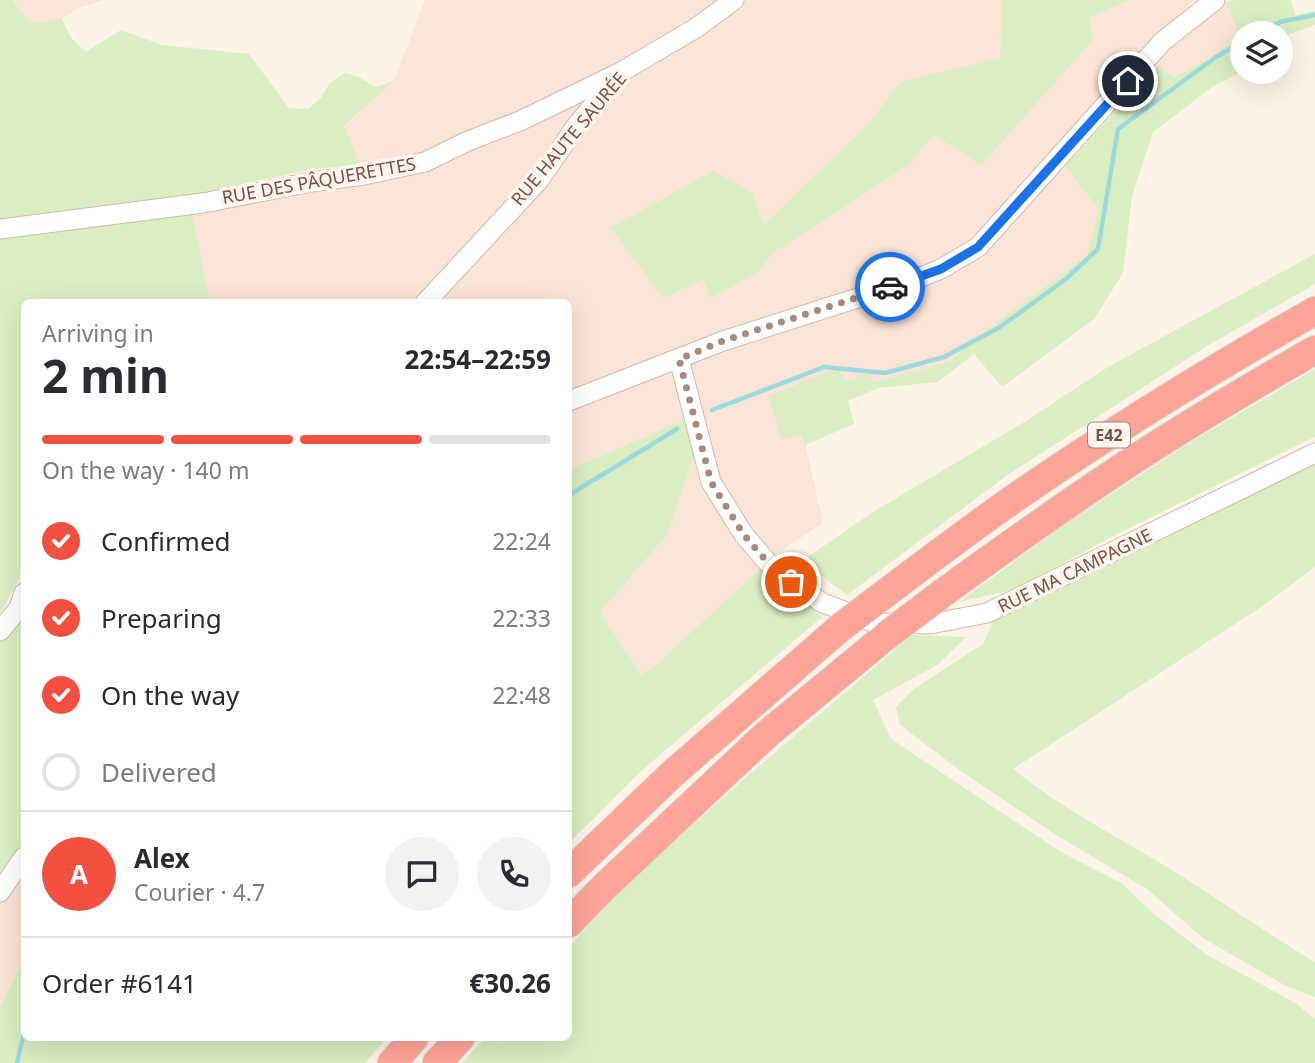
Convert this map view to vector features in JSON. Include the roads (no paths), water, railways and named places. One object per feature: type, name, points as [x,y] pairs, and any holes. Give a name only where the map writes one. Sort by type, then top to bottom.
[{"type":"highway","name":"E42","points":[[572,870],[671,775],[841,627],[911,574],[1019,495],[1136,417],[1315,311]]},
{"type":"highway","name":"E42","points":[[572,920],[766,735],[886,636],[1036,526],[1154,447],[1315,350]]},
{"type":"highway","points":[[392,1063],[411,1041]]},
{"type":"highway","points":[[437,1063],[457,1041]]},
{"type":"street","name":"RUE HAUTE SAURÉE","points":[[429,299],[538,180],[577,125],[621,72],[696,28],[734,0]]},
{"type":"street","points":[[572,400],[723,341],[911,281],[941,269],[978,247],[1162,43],[1215,0]]},
{"type":"street","name":"RUE DES PÂQUERETTES","points":[[0,229],[203,203],[425,162],[468,141],[520,121],[621,72]]},
{"type":"street","name":"RUE MA CAMPAGNE","points":[[679,359],[711,482],[744,535],[775,571],[823,603],[875,623],[930,624],[987,613],[1315,453]]},
{"type":"street","points":[[0,631],[21,602]]},
{"type":"street","points":[[0,892],[21,861]]},
{"type":"waterway","points":[[1285,21],[1315,15]]},
{"type":"waterway","points":[[712,410],[824,367],[885,373],[944,357],[1000,327],[1066,279],[1098,249],[1118,129],[1230,49]]},
{"type":"waterway","points":[[572,493],[677,429]]},
{"type":"waterway","points":[[17,1063],[22,1041]]}]
